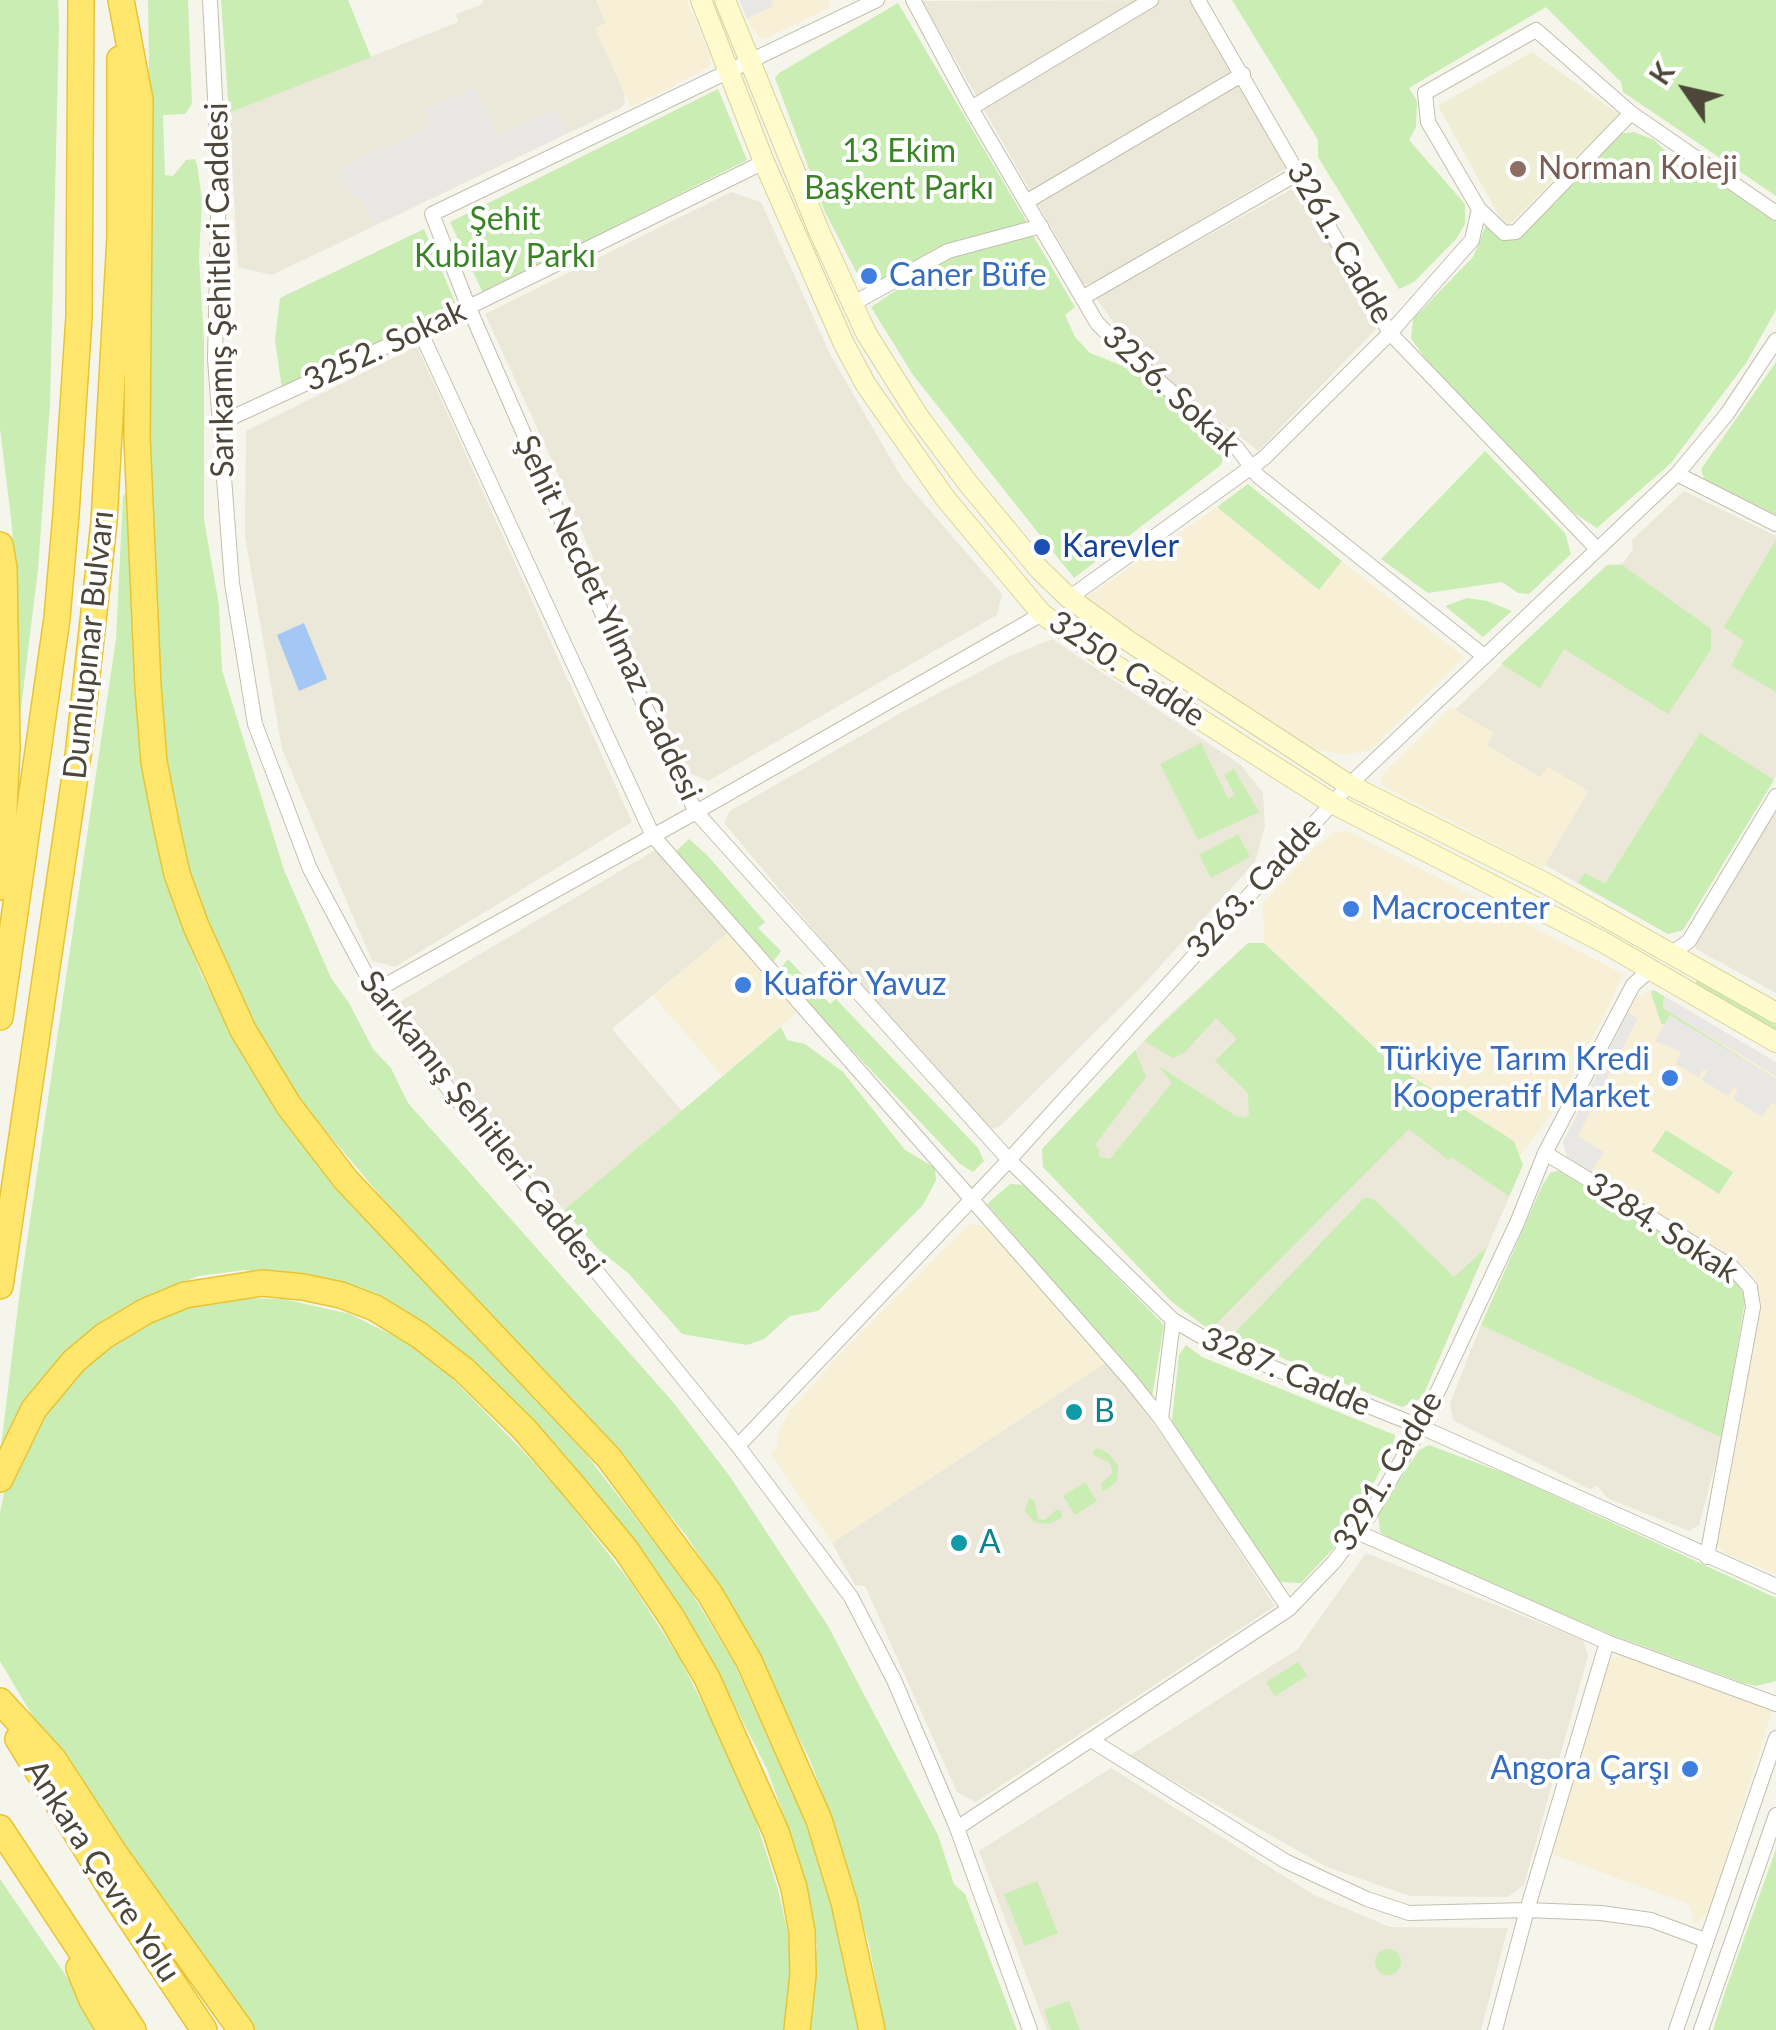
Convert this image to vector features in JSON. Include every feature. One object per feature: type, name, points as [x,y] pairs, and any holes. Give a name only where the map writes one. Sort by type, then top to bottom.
[{"type":"highway","name":"Dumlupınar Bulvarı","points":[[0,1017],[55,636],[66,514],[80,286],[80,0]]},
{"type":"highway","name":"Dumlupınar Bulvarı","points":[[0,1286],[78,756],[104,522],[120,255],[121,0]]},
{"type":"highway","points":[[121,0],[140,100],[137,437],[154,762],[178,874],[196,926],[243,1030],[301,1121],[346,1180],[609,1458],[710,1594],[749,1661],[818,1820],[844,1902],[872,2030]]},
{"type":"highway","points":[[0,545],[4,568],[7,727],[0,888]]},
{"type":"highway","points":[[0,1479],[34,1410],[74,1360],[146,1311],[185,1295],[262,1283],[304,1286],[375,1308],[419,1335],[488,1394],[574,1487],[626,1550],[707,1678],[768,1814],[794,1888],[802,1932],[803,1975],[797,2030]]},
{"type":"highway","points":[[0,1701],[241,2030]]},
{"type":"highway","name":"Ankara Çevre Yolu","points":[[0,1713],[51,1772],[112,1891],[204,2030]]},
{"type":"highway","name":"Ankara Çevre Yolu","points":[[0,1828],[133,2030]]},
{"type":"highway","points":[[60,1916],[92,2000],[110,2030]]},
{"type":"street","name":"Sarıkamış Şehitleri Caddesi","points":[[210,0],[219,175],[215,359],[232,583],[255,724],[310,870],[375,991],[422,1056],[738,1446],[851,1597],[894,1680],[957,1828],[1030,2030]]},
{"type":"street","name":"3250. Cadde","points":[[702,0],[764,162],[866,385],[945,498],[1042,614],[1332,803],[1650,970],[1776,1042]]},
{"type":"street","name":"3250. Cadde","points":[[725,0],[852,304],[884,364],[941,447],[1014,540],[1068,598],[1349,784],[1548,884],[1776,1013]]},
{"type":"street","points":[[731,72],[877,0]]},
{"type":"street","name":"3256. Sokak","points":[[913,0],[971,108],[1097,323],[1236,448],[1251,468],[1484,656]]},
{"type":"street","points":[[971,108],[1151,0]]},
{"type":"street","name":"3261. Cadde","points":[[1198,0],[1390,333],[1597,549]]},
{"type":"street","points":[[1631,113],[1516,232],[1504,234],[1479,209],[1428,122],[1425,93],[1536,30],[1631,113],[1776,213]]},
{"type":"street","name":"Şehit Necdet Yılmaz Caddesi","points":[[731,72],[432,214],[622,658],[696,812],[1009,1160]]},
{"type":"street","points":[[1026,202],[1243,74]]},
{"type":"street","name":"3252. Sokak","points":[[220,423],[469,308],[764,162]]},
{"type":"street","points":[[1082,298],[1300,172]]},
{"type":"street","points":[[375,991],[1068,598],[1251,468],[1390,333],[1472,240],[1479,209]]},
{"type":"street","points":[[852,304],[948,251],[1040,226]]},
{"type":"street","name":"Şehit Necdet Yılmaz Caddesi","points":[[420,331],[653,836],[973,1197],[1161,1419],[1289,1610]]},
{"type":"street","name":"3263. Cadde","points":[[738,1446],[1009,1160],[1349,784],[1677,474],[1727,414],[1776,340]]},
{"type":"street","points":[[1677,474],[1776,524]]},
{"type":"street","points":[[1650,970],[1689,941],[1776,796]]},
{"type":"street","name":"3291. Cadde","points":[[957,1828],[1289,1610],[1358,1532],[1421,1427],[1517,1224],[1545,1153],[1633,985],[1650,970]]},
{"type":"street","name":"3284. Sokak","points":[[1545,1153],[1732,1267],[1750,1287],[1752,1307],[1707,1557]]},
{"type":"street","name":"3287. Cadde","points":[[1009,1160],[1172,1320],[1216,1345],[1421,1427],[1776,1586]]},
{"type":"street","points":[[1161,1419],[1172,1320]]},
{"type":"street","points":[[1358,1532],[1607,1642],[1776,1704]]},
{"type":"street","points":[[1495,2030],[1607,1642]]},
{"type":"street","points":[[1676,2030],[1776,1738]]},
{"type":"street","points":[[1091,1740],[1285,1860],[1366,1900],[1409,1913],[1601,1913],[1651,1920],[1705,1940]]},
{"type":"street","points":[[1701,2030],[1776,1815]]},
{"type":"shaded area","points":[[483,0],[596,0],[606,23],[596,29],[624,92],[625,103],[272,275],[238,267],[229,113],[458,22],[456,14],[483,4]]},
{"type":"shaded area","points":[[596,0],[687,0],[710,57],[709,67],[631,107],[595,28],[606,23]]},
{"type":"shaded area","points":[[739,0],[829,0],[831,7],[762,40],[751,27]]},
{"type":"shaded area","points":[[739,0],[771,0],[773,6],[747,19]]},
{"type":"shaded area","points":[[1192,0],[1289,167],[1096,282],[1084,285],[922,1]]},
{"type":"shaded area","name":"Norman Koleji","points":[[1532,52],[1619,114],[1508,226],[1438,106]]},
{"type":"shaded area","points":[[475,87],[498,136],[555,109],[566,133],[374,225],[360,195],[353,197],[340,169],[431,125],[425,110]]},
{"type":"shaded area","points":[[1297,186],[1378,327],[1258,451],[1127,342],[1096,298]]},
{"type":"shaded area","points":[[731,192],[761,202],[831,356],[902,478],[1002,594],[997,615],[708,781],[689,773],[485,314]]},
{"type":"shaded area","points":[[417,346],[632,822],[395,967],[372,961],[282,749],[245,536],[246,431]]},
{"type":"shaded area","points":[[1684,491],[1776,536],[1776,776],[1683,930],[1668,934],[1545,865],[1588,791],[1548,767],[1541,778],[1486,745],[1493,733],[1455,710],[1607,565],[1622,564],[1633,549],[1632,540]]},
{"type":"shaded area","points":[[1217,507],[1319,590],[1342,561],[1464,657],[1371,750],[1344,755],[1306,747],[1084,599]]},
{"type":"shaded area","points":[[1052,639],[1241,765],[1263,793],[1265,826],[1255,862],[1143,985],[999,1127],[991,1129],[897,1029],[724,823],[730,811],[904,711],[1008,657]]},
{"type":"shaded area","points":[[1451,707],[1493,733],[1487,746],[1540,778],[1548,767],[1588,791],[1543,869],[1383,786],[1384,773]]},
{"type":"shaded area","points":[[1776,807],[1776,993],[1696,949],[1695,940]]},
{"type":"shaded area","points":[[1348,831],[1623,974],[1553,1112],[1520,1156],[1514,1141],[1392,1064],[1264,943],[1263,903],[1316,846],[1335,832]]},
{"type":"shaded area","points":[[657,849],[728,933],[612,1029],[682,1111],[564,1210],[437,1062],[401,1001]]},
{"type":"shaded area","points":[[728,933],[797,1013],[722,1076],[653,996]]},
{"type":"shaded area","points":[[1248,943],[1264,943],[1523,1165],[1422,1398],[1402,1407],[1202,1325],[1171,1301],[1043,1167],[1042,1149],[1163,1021]]},
{"type":"shaded area","points":[[1653,989],[1776,1062],[1776,1574],[1726,1554],[1716,1539],[1761,1301],[1756,1280],[1747,1268],[1567,1157],[1563,1142],[1635,998]]},
{"type":"shaded area","points":[[1664,996],[1776,1062],[1776,1076],[1663,1008]]},
{"type":"shaded area","points":[[1628,1012],[1638,1018],[1578,1136],[1604,1152],[1591,1172],[1567,1157],[1563,1142]]},
{"type":"shaded area","points":[[1670,1015],[1776,1079],[1776,1105],[1771,1103],[1762,1117],[1733,1099],[1738,1090],[1734,1087],[1728,1096],[1702,1080],[1707,1071],[1704,1069],[1698,1077],[1676,1064],[1681,1052],[1655,1041]]},
{"type":"shaded area","points":[[970,1223],[990,1228],[1108,1361],[832,1543],[771,1455],[777,1447],[777,1436],[789,1412],[837,1357]]},
{"type":"shaded area","points":[[1481,1325],[1722,1438],[1699,1525],[1689,1531],[1607,1498],[1598,1486],[1589,1489],[1453,1420],[1450,1403]]},
{"type":"shaded area","points":[[1108,1361],[1187,1471],[1275,1606],[976,1802],[957,1792],[865,1586],[855,1585],[832,1543]]},
{"type":"shaded area","points":[[1366,1553],[1583,1640],[1588,1656],[1524,1885],[1508,1897],[1410,1896],[1327,1867],[1129,1756],[1298,1649]]},
{"type":"shaded area","points":[[1623,1655],[1767,1705],[1772,1712],[1710,1910],[1695,1925],[1688,1904],[1551,1854],[1601,1673],[1612,1658]]},
{"type":"shaded area","points":[[1111,1768],[1314,1895],[1390,1927],[1508,1928],[1481,2030],[1047,2030],[979,1851]]},
{"type":"green space","points":[[0,0],[58,0],[59,25],[50,404],[38,569],[17,741],[17,615],[0,428]]},
{"type":"green space","points":[[148,0],[188,0],[192,104],[185,114],[163,115],[165,175],[173,176],[186,160],[195,159],[202,199],[199,258],[204,340],[204,520],[219,605],[222,670],[284,870],[331,978],[373,1049],[391,1068],[408,1103],[673,1402],[731,1478],[828,1626],[938,1835],[954,1884],[965,1894],[1017,2030],[885,2030],[869,1944],[830,1814],[810,1760],[729,1601],[686,1535],[589,1417],[401,1220],[304,1105],[248,1015],[221,955],[193,885],[170,784],[158,679],[147,408],[152,277]]},
{"type":"green space","points":[[221,0],[348,0],[371,57],[229,113]]},
{"type":"green space","points":[[1232,0],[1776,0],[1776,196],[1623,92],[1621,82],[1546,7],[1409,88],[1417,101],[1416,127],[1409,140],[1465,204],[1465,224],[1456,239],[1414,282],[1399,289],[1318,157],[1318,140]]},
{"type":"green space","name":"13 Ekim Başkent Parkı","points":[[898,3],[1028,224],[932,252],[865,289],[825,212],[775,78]]},
{"type":"green space","name":"Şehit Kubilay Parkı","points":[[718,89],[747,160],[483,293],[450,222]]},
{"type":"green space","points":[[1634,132],[1654,140],[1697,181],[1708,176],[1776,221],[1776,310],[1746,363],[1671,463],[1597,528],[1574,513],[1435,373],[1411,338],[1413,319],[1473,257],[1487,223],[1499,238],[1515,240],[1616,134]]},
{"type":"green space","points":[[424,229],[455,302],[453,310],[282,389],[275,340],[280,298]]},
{"type":"green space","points":[[1028,234],[1034,237],[1075,307],[1065,315],[1075,337],[1090,353],[1138,372],[1225,450],[1221,465],[1074,578],[913,375],[871,307],[948,256]]},
{"type":"green space","points":[[1776,362],[1776,515],[1704,479],[1701,469]]},
{"type":"green space","points":[[1485,451],[1565,533],[1571,554],[1529,594],[1518,593],[1502,582],[1428,593],[1381,559]]},
{"type":"green space","points":[[1248,484],[1342,561],[1319,590],[1217,507]]},
{"type":"green space","points":[[128,491],[133,495],[140,752],[169,888],[201,974],[252,1069],[285,1119],[371,1225],[585,1453],[685,1582],[734,1663],[822,1867],[858,2030],[808,2030],[817,1946],[799,1858],[767,1769],[703,1643],[629,1536],[473,1363],[430,1328],[381,1299],[299,1275],[244,1270],[199,1276],[152,1293],[88,1333],[72,1348],[0,1455],[21,1282],[116,639],[123,496]]},
{"type":"green space","points":[[1776,540],[1776,692],[1731,666],[1744,641],[1724,627]]},
{"type":"green space","points":[[1607,565],[1622,565],[1711,629],[1711,650],[1668,714],[1564,649],[1540,688],[1501,664]]},
{"type":"green space","points":[[1467,598],[1512,611],[1483,637],[1445,606]]},
{"type":"green space","points":[[1700,733],[1774,780],[1683,930],[1668,934],[1578,883],[1585,873],[1605,884]]},
{"type":"green space","points":[[1201,743],[1228,799],[1235,795],[1224,775],[1234,769],[1259,812],[1198,840],[1160,764]]},
{"type":"green space","points":[[1238,834],[1250,857],[1211,878],[1199,855]]},
{"type":"green space","points":[[689,839],[765,922],[758,928],[781,951],[773,962],[674,853]]},
{"type":"green space","points":[[1248,943],[1264,943],[1392,1064],[1514,1141],[1523,1165],[1509,1196],[1451,1157],[1448,1160],[1409,1129],[1210,1330],[1171,1301],[1043,1167],[1042,1149],[1135,1050],[1146,1077],[1095,1145],[1099,1157],[1110,1159],[1172,1083],[1160,1067],[1236,1116],[1249,1115],[1248,1093],[1215,1061],[1237,1039],[1216,1018],[1185,1052],[1173,1058],[1144,1041]]},
{"type":"green space","points":[[788,959],[830,1004],[836,999],[978,1148],[984,1161],[973,1172],[960,1164],[778,972]]},
{"type":"green space","points":[[1697,980],[1776,1025],[1776,1032],[1694,986]]},
{"type":"green space","points":[[1653,990],[1664,996],[1663,1008],[1776,1079],[1671,1016],[1664,1025],[1661,1023]]},
{"type":"green space","points":[[781,1027],[787,1040],[805,1044],[843,1072],[905,1150],[935,1168],[936,1180],[923,1205],[818,1311],[790,1316],[764,1339],[747,1345],[682,1334],[564,1210]]},
{"type":"green space","points":[[1666,1130],[1733,1172],[1719,1194],[1652,1151]]},
{"type":"green space","points":[[1559,1171],[1741,1285],[1745,1301],[1722,1438],[1481,1325],[1543,1184],[1551,1172]]},
{"type":"green space","points":[[1010,1184],[1026,1185],[1164,1325],[1152,1397],[987,1204]]},
{"type":"green space","points":[[1364,1198],[1378,1203],[1454,1277],[1487,1247],[1422,1398],[1402,1407],[1231,1337]]},
{"type":"green space","points":[[242,1298],[283,1299],[350,1314],[412,1345],[446,1372],[522,1450],[563,1495],[631,1583],[680,1659],[744,1785],[778,1889],[790,1943],[790,1999],[783,2030],[252,2030],[49,1744],[0,1661],[0,1513],[6,1483],[43,1416],[89,1362],[117,1340],[157,1319],[200,1305]]},
{"type":"green space","points":[[1186,1345],[1202,1357],[1395,1435],[1393,1447],[1345,1536],[1301,1583],[1280,1582],[1174,1433],[1179,1355]]},
{"type":"green space","points":[[1429,1445],[1509,1475],[1776,1598],[1776,1681],[1756,1686],[1743,1683],[1607,1633],[1396,1545],[1380,1532],[1378,1513],[1419,1450]]},
{"type":"green space","points":[[1096,1448],[1108,1453],[1118,1465],[1117,1481],[1102,1491],[1101,1484],[1113,1473],[1110,1463],[1092,1454]]},
{"type":"green space","points":[[1085,1482],[1097,1501],[1075,1515],[1063,1496]]},
{"type":"green space","points":[[1029,1498],[1035,1502],[1038,1519],[1045,1520],[1056,1510],[1061,1510],[1062,1518],[1048,1524],[1034,1522],[1025,1511]]},
{"type":"green space","points":[[1298,1662],[1307,1676],[1275,1696],[1266,1682]]},
{"type":"green space","points":[[1776,1849],[1776,2030],[1713,2030],[1727,1986]]},
{"type":"green space","points":[[0,1879],[73,1986],[100,2030],[0,2030]]},
{"type":"green space","points":[[1037,1881],[1058,1933],[1025,1946],[1004,1894]]},
{"type":"green space","points":[[1388,1949],[1397,1953],[1401,1962],[1397,1971],[1388,1975],[1379,1971],[1375,1962],[1379,1953]]},
{"type":"green space","points":[[1069,2001],[1080,2030],[1051,2030],[1044,2010]]},
{"type":"water","points":[[304,623],[327,679],[299,691],[277,635]]},
{"type":"place","name":"Norman Koleji","points":[[1518,169]]},
{"type":"place","name":"Caner Büfe","points":[[869,276]]},
{"type":"place","name":"Karevler","points":[[1042,547]]},
{"type":"place","name":"Macrocenter","points":[[1351,909]]},
{"type":"place","name":"Kuaför Yavuz","points":[[743,985]]},
{"type":"place","name":"Türkiye Tarım Kredi Kooperatif Market","points":[[1670,1078]]},
{"type":"place","name":"B","points":[[1074,1412]]},
{"type":"place","name":"A","points":[[959,1543]]},
{"type":"place","name":"Angora Çarşı","points":[[1690,1769]]}]
